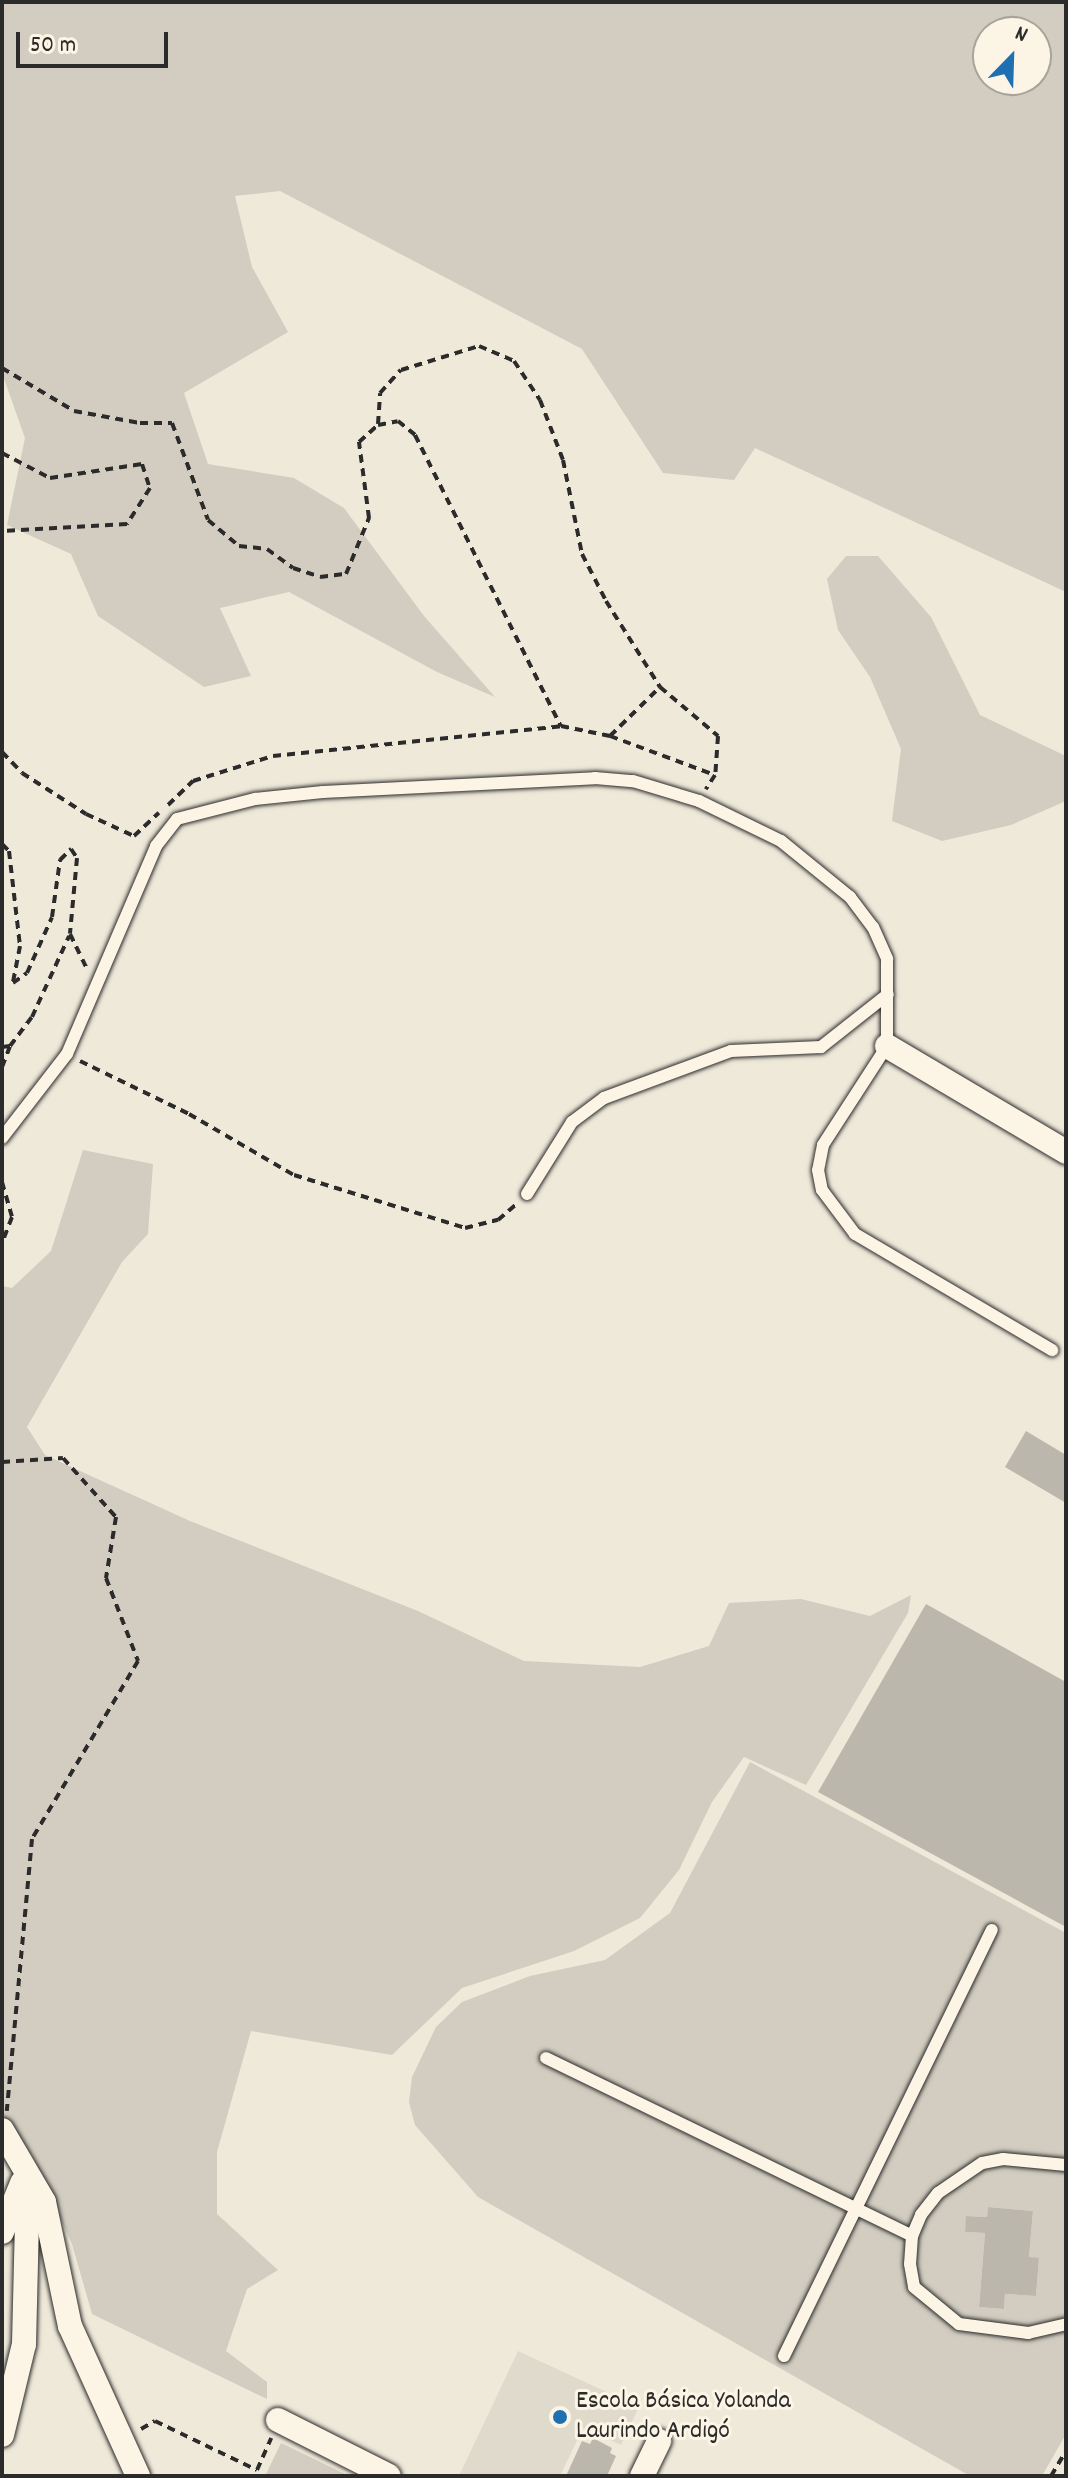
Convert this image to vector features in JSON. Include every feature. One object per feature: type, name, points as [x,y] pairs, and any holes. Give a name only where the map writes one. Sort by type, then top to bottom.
[{"type":"street","points":[[887,1046],[1066,1152]]},
{"type":"street","points":[[3,2132],[28,2169],[44,2202],[70,2326],[138,2476]]},
{"type":"street","points":[[2,2232],[28,2169]]},
{"type":"street","points":[[2,2435],[24,2344],[28,2169]]},
{"type":"street","points":[[278,2420],[389,2476]]},
{"type":"street","points":[[642,2476],[659,2441]]},
{"type":"lane","points":[[2,1138],[67,1054],[98,992],[156,846],[177,819],[255,799],[323,792],[595,778],[633,781],[699,801],[781,841],[850,897],[873,927],[887,959],[887,1046],[823,1145],[818,1170],[822,1190],[855,1234],[1052,1350]]},
{"type":"lane","points":[[527,1194],[572,1122],[604,1098],[731,1051],[821,1047],[888,994]]},
{"type":"lane","points":[[784,2356],[992,1930]]},
{"type":"lane","points":[[546,2058],[912,2236]]},
{"type":"lane","points":[[1066,2165],[1003,2159],[982,2163],[938,2193],[912,2236],[914,2287],[959,2324],[1028,2333],[1066,2324]]},
{"type":"path","points":[[378,425],[380,393],[401,370],[479,346],[514,361],[540,400],[563,460],[582,554],[660,687],[718,736],[715,775],[699,801]]},
{"type":"path","points":[[2,368],[74,411],[140,423],[172,423],[184,444],[187,475],[208,520],[239,546],[267,549],[293,568],[320,577],[346,574],[369,518],[359,442],[378,425],[398,421],[415,435],[561,726]]},
{"type":"path","points":[[2,453],[50,478],[142,464],[150,488],[127,524],[2,531]]},
{"type":"path","points":[[610,736],[660,687]]},
{"type":"path","points":[[134,836],[193,781],[273,756],[561,726],[610,736],[715,775]]},
{"type":"path","points":[[2,752],[22,773],[86,814],[156,846]]},
{"type":"path","points":[[2,844],[9,851],[20,946],[13,983],[27,973],[52,917],[60,860],[71,849],[77,858],[70,934],[32,1017],[10,1046],[2,1067]]},
{"type":"path","points":[[70,934],[98,992]]},
{"type":"path","points":[[2,1047],[10,1046]]},
{"type":"path","points":[[67,1054],[189,1114],[294,1175],[465,1228],[498,1220],[527,1194]]},
{"type":"path","points":[[2,1182],[12,1217],[2,1243]]},
{"type":"path","points":[[2,1462],[63,1458],[116,1517],[106,1578],[138,1661],[32,1839],[3,2132]]},
{"type":"path","points":[[121,2439],[155,2421],[257,2470],[278,2420]]},
{"type":"path","points":[[1051,2476],[1066,2451]]},
{"type":"shaded area","points":[[2,2],[1066,2],[1066,592],[755,448],[734,480],[663,473],[582,349],[280,191],[235,196],[252,267],[288,332],[184,393],[208,464],[294,478],[344,508],[424,616],[495,697],[437,672],[289,592],[220,608],[251,676],[204,687],[98,616],[71,554],[7,525],[25,438],[2,373]]},
{"type":"shaded area","points":[[846,556],[878,556],[931,617],[980,715],[1066,756],[1066,801],[1011,825],[942,841],[892,821],[901,749],[870,677],[838,630],[827,579]]},
{"type":"shaded area","points":[[83,1150],[153,1164],[148,1234],[122,1262],[27,1427],[45,1455],[190,1521],[418,1611],[524,1661],[640,1667],[709,1646],[729,1603],[801,1599],[870,1616],[911,1595],[908,1613],[806,1785],[744,1757],[712,1802],[679,1870],[640,1918],[574,1951],[462,1988],[392,2055],[251,2031],[217,2152],[217,2214],[278,2270],[247,2289],[226,2351],[267,2382],[267,2399],[92,2314],[72,2244],[32,2155],[2,2113],[2,1286],[12,1288],[51,1251]]},
{"type":"shaded area","points":[[750,1762],[1066,1933],[1066,2434],[1042,2476],[970,2476],[478,2197],[415,2125],[409,2102],[412,2077],[436,2027],[462,2002],[530,1976],[605,1960],[670,1913]],"holes":[[[988,2207],[1033,2211],[1029,2257],[1039,2259],[1036,2296],[1005,2294],[1004,2309],[979,2307],[985,2233],[965,2232],[967,2216],[987,2217]]]},
{"type":"shaded area","name":"Escola Básica Yolanda Laurindo Ardigó","points":[[518,2351],[639,2407],[621,2445],[583,2428],[560,2476],[459,2476]]},
{"type":"shaded area","points":[[281,2443],[349,2476],[270,2476],[266,2474]]},
{"type":"building","points":[[1026,1431],[1066,1455],[1066,1503],[1005,1467]]},
{"type":"building","points":[[926,1604],[1066,1682],[1066,1927],[818,1792]]},
{"type":"building","points":[[988,2207],[1033,2211],[1029,2257],[1039,2258],[1036,2296],[1005,2294],[1004,2309],[979,2307],[985,2233],[965,2232],[966,2216],[987,2217]]},
{"type":"building","points":[[593,2438],[612,2448],[610,2453],[616,2456],[607,2476],[566,2476],[582,2441],[590,2444]]},
{"type":"place","name":"Escola Básica Yolanda Laurindo Ardigó","points":[[560,2417]]}]
